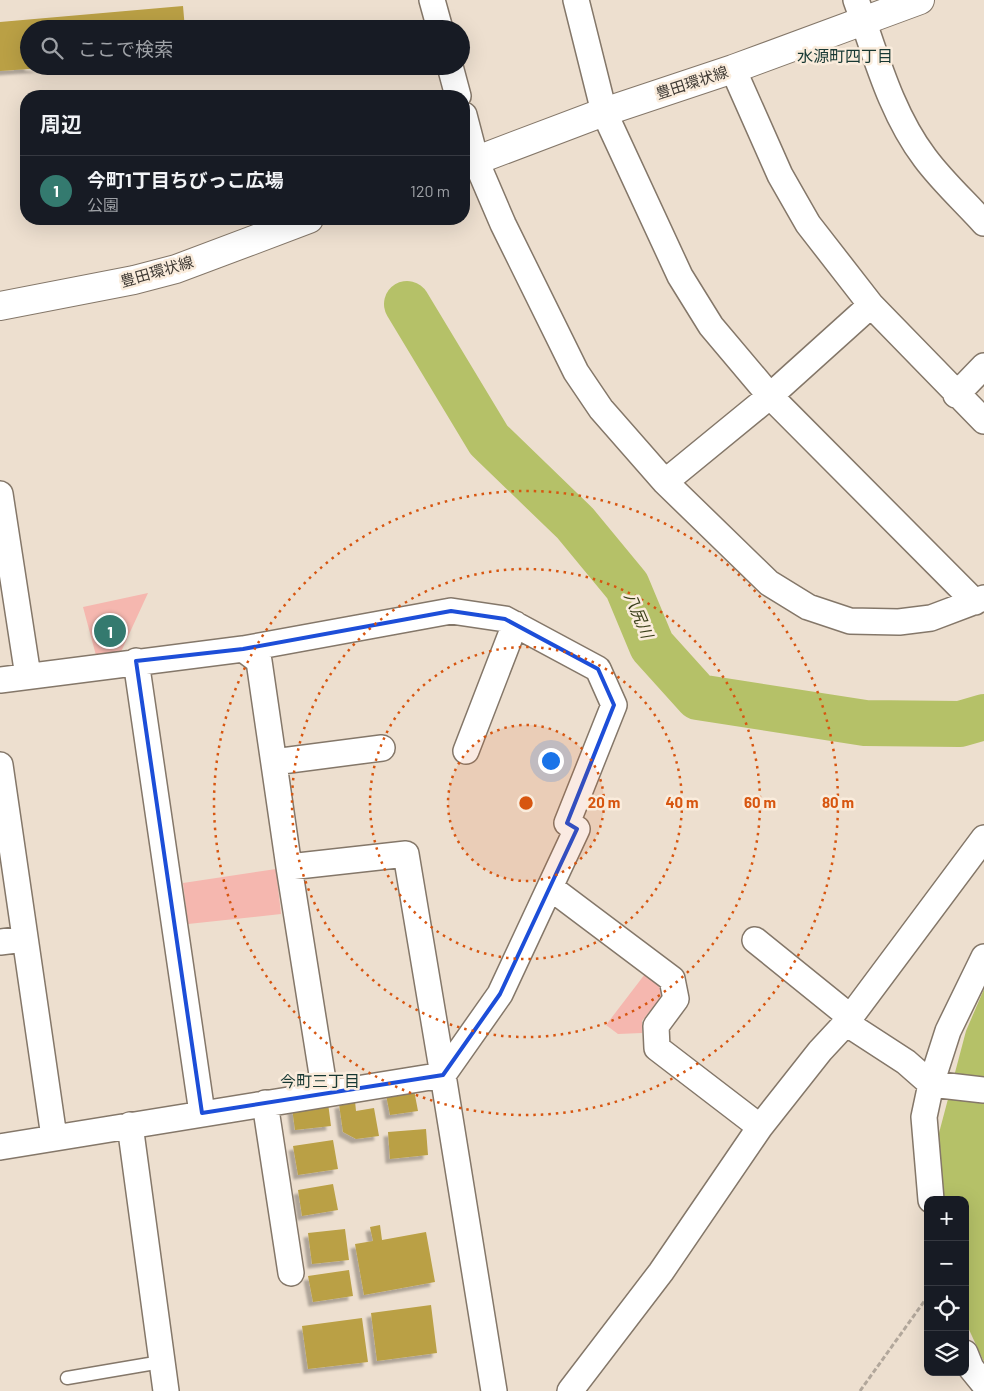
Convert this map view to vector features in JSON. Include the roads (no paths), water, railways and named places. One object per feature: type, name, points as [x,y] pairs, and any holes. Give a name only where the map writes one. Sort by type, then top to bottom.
[{"type":"main road","name":"豊田環状線","points":[[470,163],[604,112],[733,69],[860,11],[920,0]]},
{"type":"main road","name":"豊田環状線","points":[[0,306],[134,280],[176,269],[292,225]]},
{"type":"street","points":[[432,0],[438,20]]},
{"type":"street","points":[[470,163],[504,224],[576,372],[601,409],[665,482],[769,582],[808,607],[850,620],[899,622],[931,618],[979,600],[770,396],[711,326],[680,276],[604,112],[576,0]]},
{"type":"street","points":[[860,11],[888,89],[905,125],[924,157],[984,223]]},
{"type":"street","points":[[733,69],[780,175],[808,224],[871,305],[956,395],[984,421]]},
{"type":"street","points":[[452,75],[456,90]]},
{"type":"street","points":[[665,482],[770,396],[871,305]]},
{"type":"street","points":[[956,395],[984,366]]},
{"type":"street","points":[[0,494],[28,676]]},
{"type":"street","points":[[0,680],[136,661],[243,649],[450,612],[505,619],[598,669],[614,705],[567,823],[577,829],[551,888],[500,994],[444,1075],[54,1137],[0,1148]]},
{"type":"street","points":[[466,751],[515,624]]},
{"type":"street","points":[[243,649],[259,661],[288,867],[326,1093]]},
{"type":"street","points":[[136,661],[202,1113]]},
{"type":"street","points":[[274,762],[382,748]]},
{"type":"street","points":[[0,765],[12,941],[54,1137]]},
{"type":"street","points":[[580,1388],[760,1126],[847,1020],[984,838]]},
{"type":"street","points":[[288,867],[406,854],[444,1075],[494,1391]]},
{"type":"street","points":[[551,888],[672,979],[676,999],[656,1026],[657,1048],[760,1126]]},
{"type":"street","points":[[755,940],[847,1020],[906,1062],[931,1084],[984,1090]]},
{"type":"street","points":[[931,1196],[924,1118],[931,1084],[948,1031],[984,957]]},
{"type":"street","points":[[265,1103],[291,1274]]},
{"type":"street","points":[[130,1125],[166,1391]]},
{"type":"street","points":[[969,1363],[984,1384]]},
{"type":"lane","points":[[68,1378],[161,1362]]},
{"type":"waterway","name":"八尻川","points":[[407,304],[489,440],[575,523],[627,586],[652,646],[698,697],[865,723],[960,724],[984,717]]},
{"type":"place","name":"今町1丁目ちびっこ広場","points":[[110,631]]},
{"type":"district","name":"水源町四丁目","points":[[845,56]]},
{"type":"district","name":"今町三丁目","points":[[320,1081]]}]
